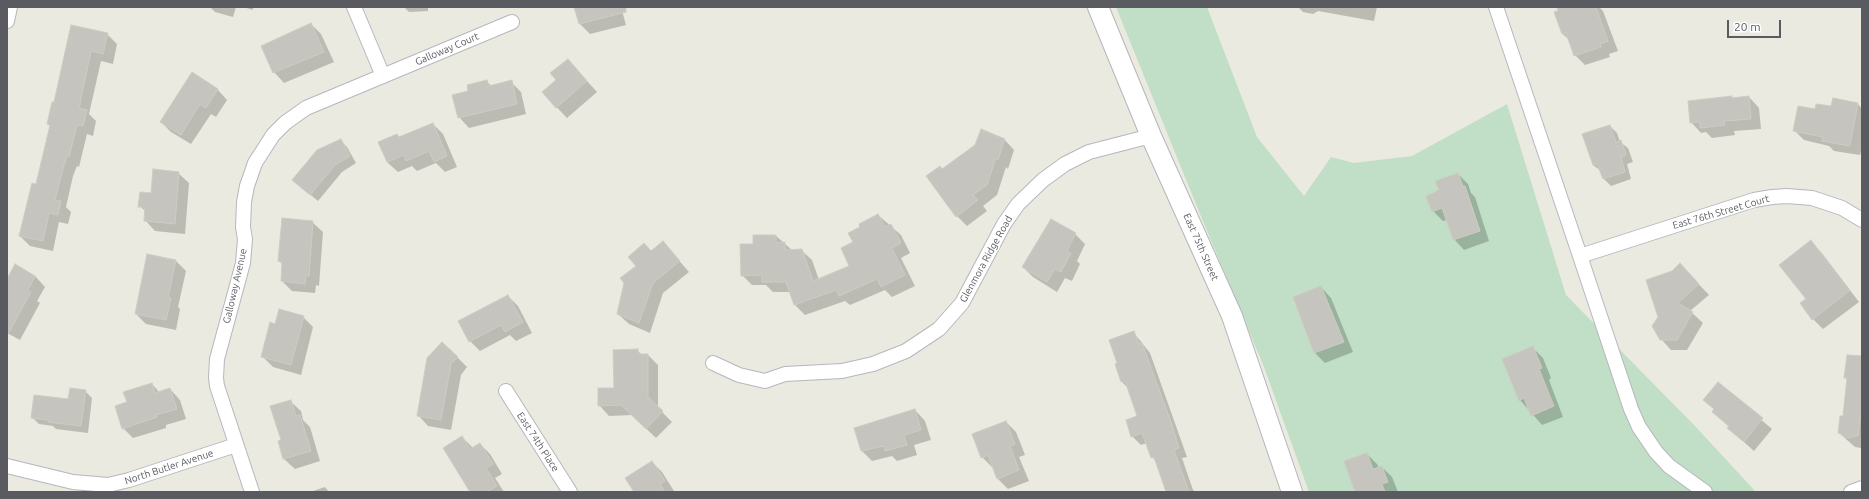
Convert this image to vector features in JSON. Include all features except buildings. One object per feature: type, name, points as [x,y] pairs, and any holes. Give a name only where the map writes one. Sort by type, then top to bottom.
[{"type":"street","points":[[7,20],[10,7]]},
{"type":"street","points":[[354,7],[383,76]]},
{"type":"street","name":"East 75th Street","points":[[1098,7],[1151,136],[1232,316],[1292,492]]},
{"type":"street","points":[[1496,7],[1631,409],[1639,427],[1656,452],[1669,466],[1705,492]]},
{"type":"street","name":"Galloway Court","points":[[383,76],[512,22]]},
{"type":"street","name":"Galloway Avenue","points":[[252,492],[217,386],[217,359],[243,262],[245,239],[243,227],[244,202],[252,170],[263,148],[274,135],[299,113],[321,101],[383,76]]},
{"type":"street","name":"Glenmora Ridge Road","points":[[713,363],[739,375],[765,381],[785,374],[842,372],[873,364],[899,354],[923,341],[939,329],[962,303],[1001,230],[1014,209],[1028,193],[1048,175],[1065,164],[1089,152],[1151,136]]},
{"type":"street","name":"East 76th Street Court","points":[[1580,256],[1754,200],[1772,197],[1787,196],[1812,198],[1842,208],[1862,220]]},
{"type":"street","name":"East 74th Place","points":[[506,392],[570,492]]},
{"type":"street","name":"North Butler Avenue","points":[[7,466],[73,482],[108,484],[129,480],[236,445]]},
{"type":"street","points":[[1851,492],[1862,488]]},
{"type":"green space","points":[[1116,7],[1207,7],[1257,137],[1304,196],[1331,157],[1354,163],[1412,156],[1507,104],[1566,295],[1694,425],[1756,492],[1309,492],[1264,367]]}]
